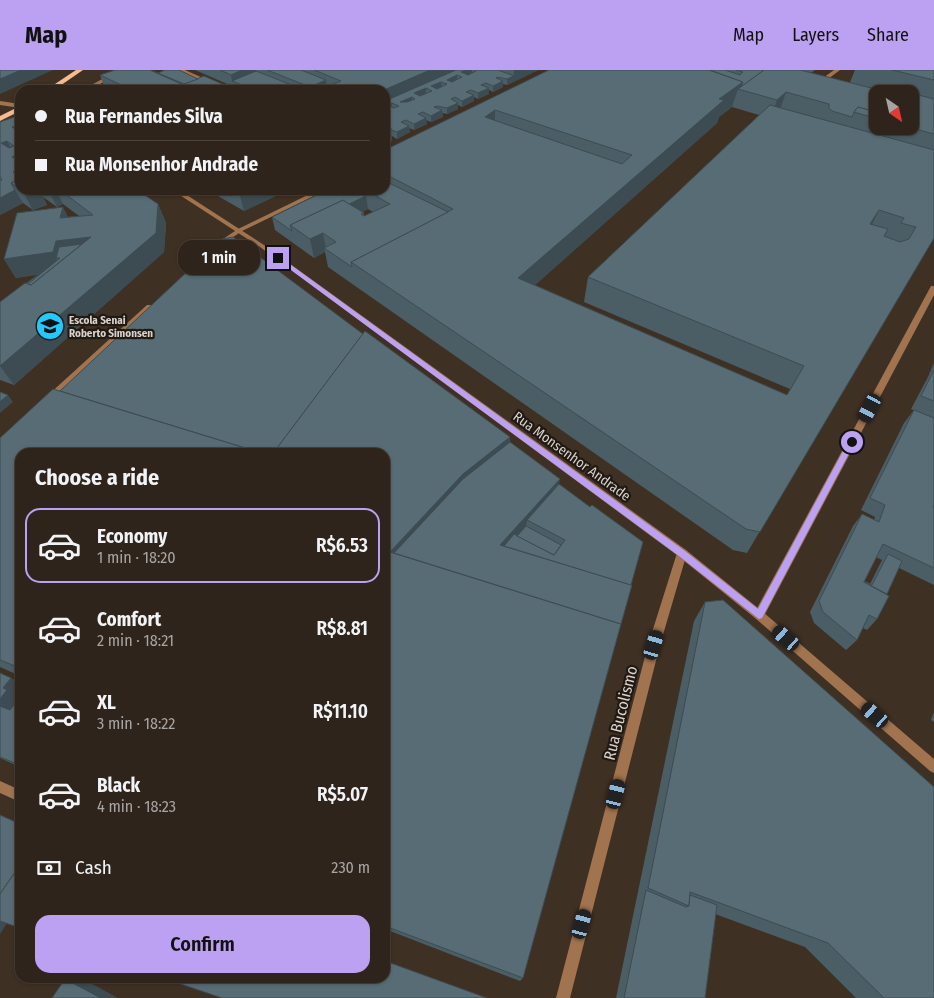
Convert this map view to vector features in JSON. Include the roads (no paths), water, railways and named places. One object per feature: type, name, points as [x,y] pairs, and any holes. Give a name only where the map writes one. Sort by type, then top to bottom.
[{"type":"main road","points":[[57,85],[80,70]]},
{"type":"main road","points":[[0,120],[15,110]]},
{"type":"main road","points":[[0,120],[15,116]]},
{"type":"street","points":[[94,85],[123,70]]},
{"type":"street","points":[[181,70],[216,85]]},
{"type":"street","points":[[817,85],[837,70]]},
{"type":"street","points":[[808,82],[824,87]]},
{"type":"street","points":[[0,103],[15,106]]},
{"type":"street","name":"Rua Monsenhor Andrade","points":[[183,195],[240,230],[682,553],[759,615],[934,767]]},
{"type":"street","points":[[213,250],[240,230],[313,195]]},
{"type":"street","points":[[759,615],[934,288]]},
{"type":"street","points":[[44,404],[160,298]]},
{"type":"street","name":"Rua Bucolismo","points":[[563,998],[654,645],[682,553]]},
{"type":"street","points":[[0,787],[15,794]]},
{"type":"place","name":"Escola Senai Roberto Simonsen","points":[[50,326]]}]
